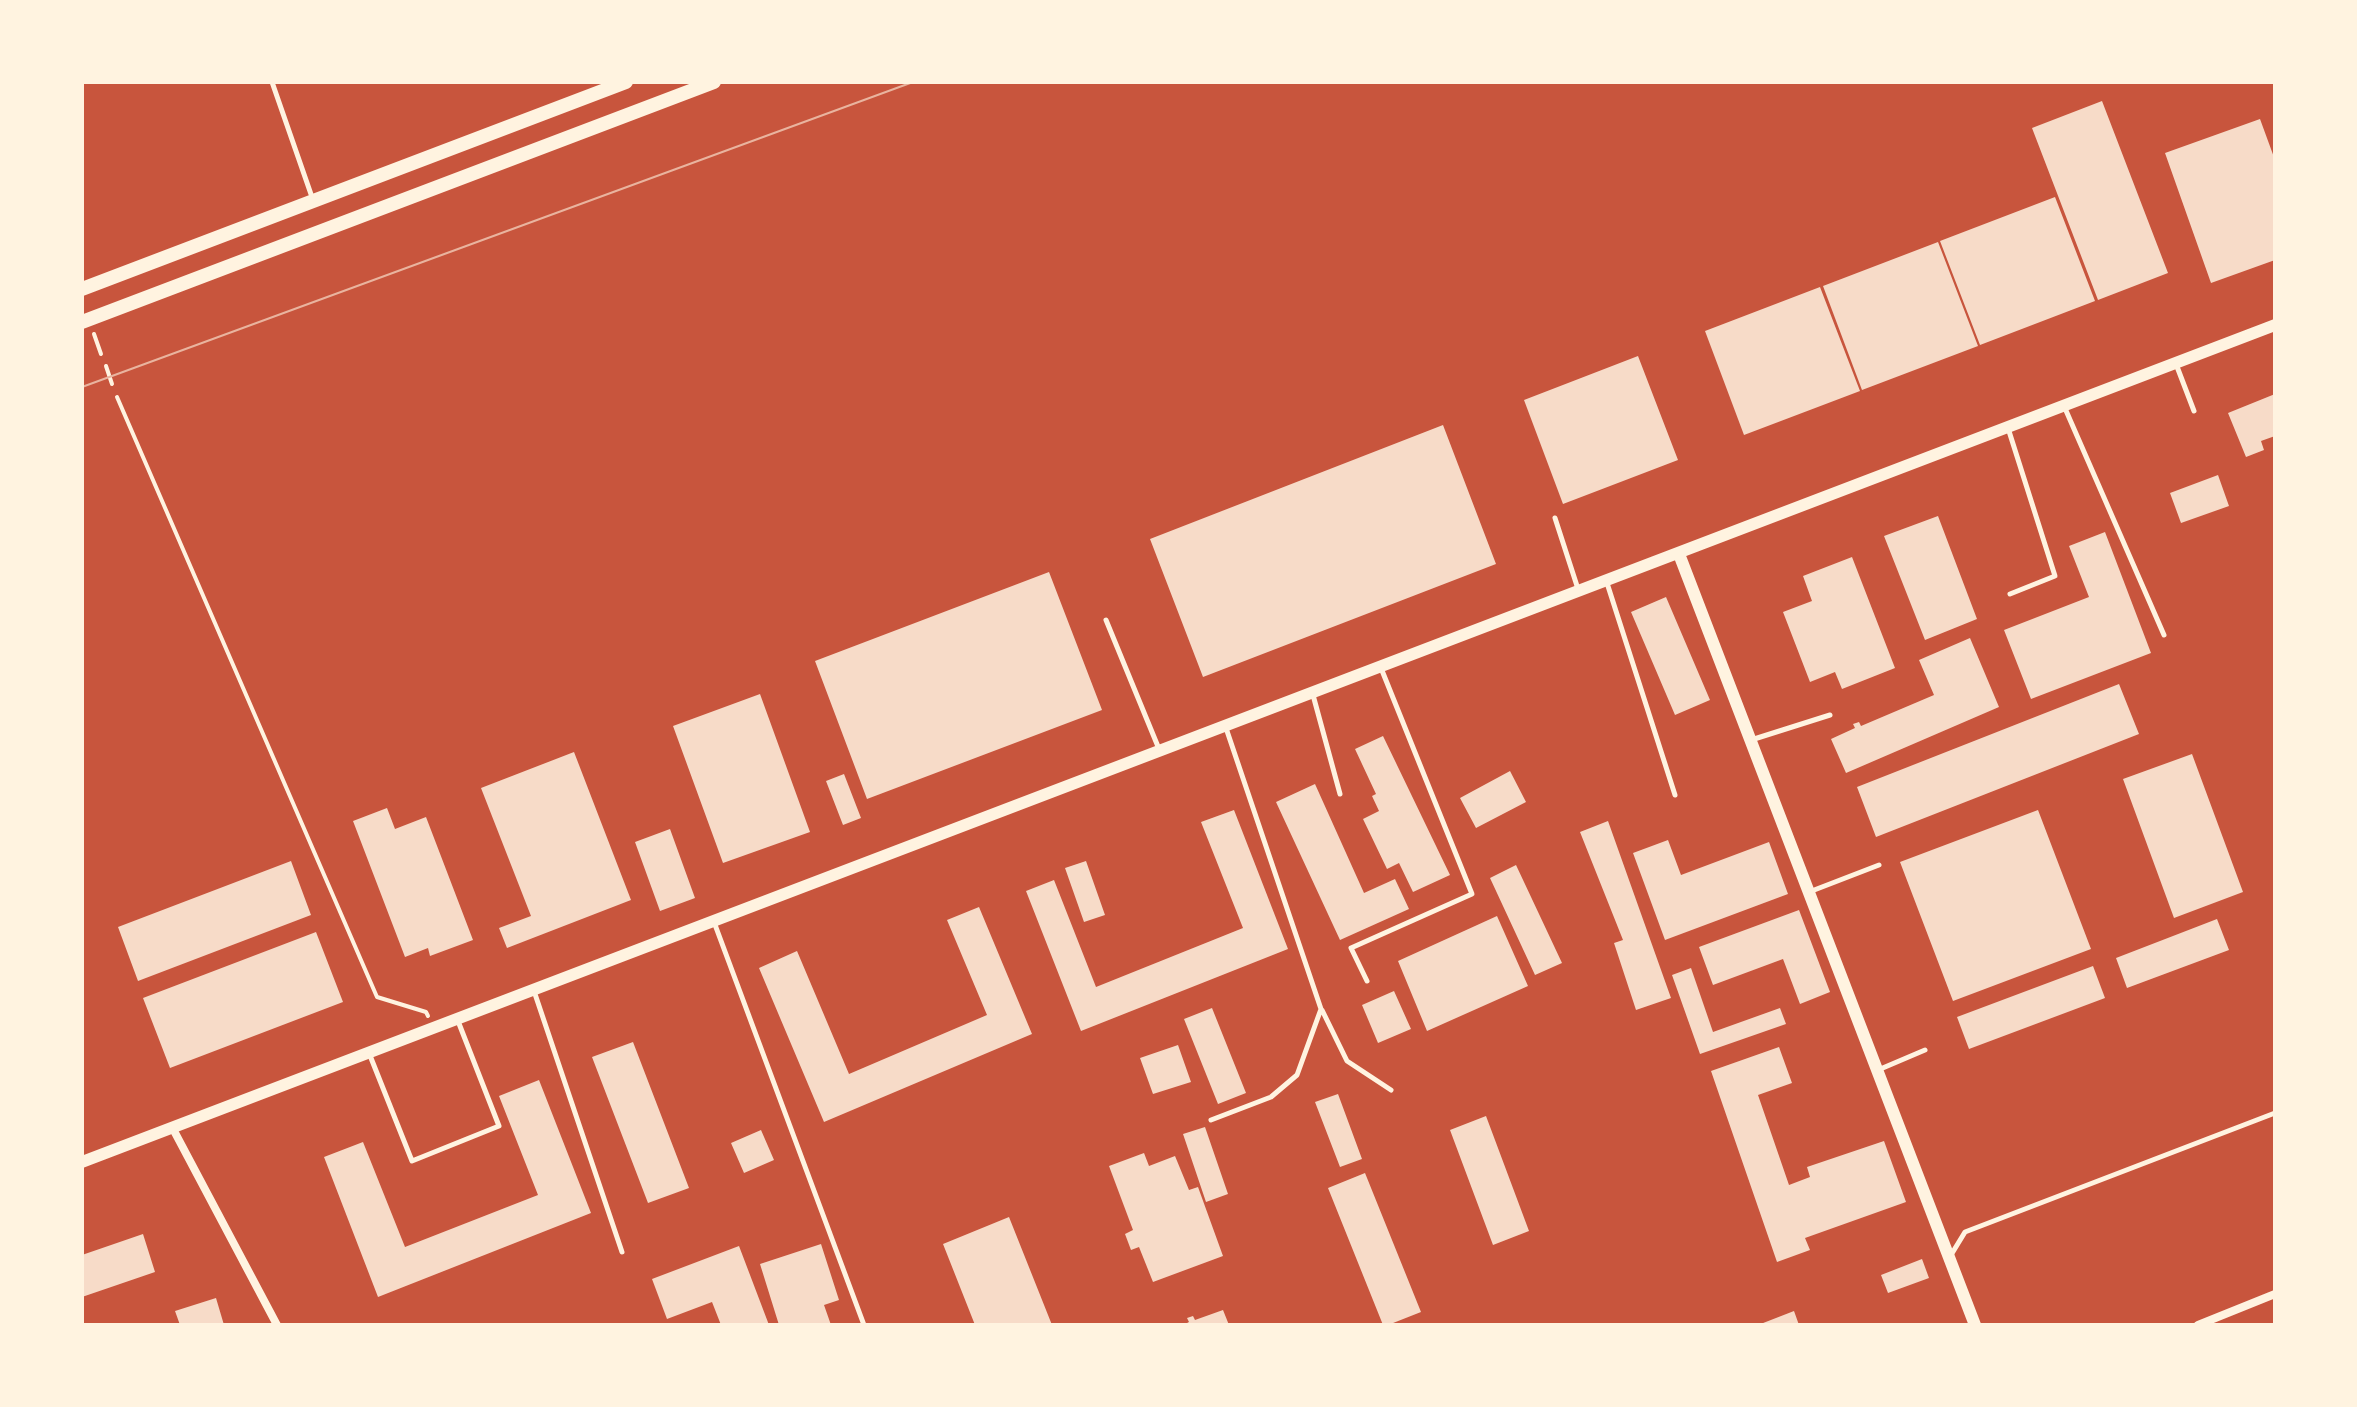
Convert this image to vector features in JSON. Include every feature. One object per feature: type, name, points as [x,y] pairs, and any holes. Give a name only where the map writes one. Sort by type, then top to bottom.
[{"type":"main road","points":[[82,289],[626,82]]},
{"type":"main road","points":[[82,322],[714,82]]},
{"type":"street","points":[[82,1162],[2275,325]]},
{"type":"street","points":[[1679,554],[1975,1325]]},
{"type":"street","points":[[172,1127],[277,1325]]},
{"type":"street","points":[[2198,1325],[2275,1294]]},
{"type":"lane","points":[[272,82],[314,201]]},
{"type":"lane","points":[[2176,363],[2194,411]]},
{"type":"lane","points":[[2064,406],[2164,635]]},
{"type":"lane","points":[[2008,428],[2055,576],[2010,594]]},
{"type":"lane","points":[[1555,518],[1580,592]]},
{"type":"lane","points":[[1607,582],[1675,795]]},
{"type":"lane","points":[[1106,620],[1160,752]]},
{"type":"lane","points":[[1367,981],[1351,948],[1472,894],[1381,667]]},
{"type":"lane","points":[[1312,693],[1340,794]]},
{"type":"lane","points":[[1750,740],[1830,715]]},
{"type":"lane","points":[[1225,727],[1321,1009],[1347,1061],[1391,1090]]},
{"type":"lane","points":[[1809,892],[1879,865]]},
{"type":"lane","points":[[714,921],[864,1325]]},
{"type":"lane","points":[[534,990],[622,1252]]},
{"type":"lane","points":[[1211,1120],[1271,1097],[1297,1075],[1321,1009]]},
{"type":"lane","points":[[369,1053],[412,1161],[499,1126],[457,1019]]},
{"type":"lane","points":[[1877,1070],[1925,1050]]},
{"type":"lane","points":[[1949,1258],[1965,1232],[2275,1113]]},
{"type":"path","points":[[106,366],[112,384]]},
{"type":"path","points":[[117,397],[377,997],[426,1012],[433,1028]]},
{"type":"building","points":[[2102,101],[2168,273],[2098,300],[2032,128]]},
{"type":"building","points":[[2260,119],[2275,160],[2275,260],[2211,283],[2165,153]]},
{"type":"building","points":[[2055,197],[2095,301],[1980,345],[1940,241]]},
{"type":"building","points":[[1938,242],[1978,346],[1862,390],[1823,286]]},
{"type":"building","points":[[1820,287],[1860,391],[1744,435],[1705,331]]},
{"type":"building","points":[[1638,356],[1678,460],[1563,504],[1524,400]]},
{"type":"building","points":[[2275,394],[2275,436],[2261,441],[2264,450],[2246,457],[2228,413]]},
{"type":"building","points":[[1443,425],[1496,564],[1203,677],[1150,539]]},
{"type":"building","points":[[2218,475],[2229,506],[2181,523],[2170,493]]},
{"type":"building","points":[[1938,516],[1977,619],[1925,640],[1884,536]]},
{"type":"building","points":[[2105,532],[2151,653],[2031,699],[2004,630],[2089,597],[2069,546]]},
{"type":"building","points":[[1852,557],[1895,668],[1842,689],[1835,672],[1810,682],[1783,612],[1812,601],[1803,576]]},
{"type":"building","points":[[1049,572],[1102,710],[867,799],[815,661]]},
{"type":"building","points":[[1666,597],[1710,700],[1675,715],[1631,612]]},
{"type":"building","points":[[1970,638],[1999,707],[1846,773],[1831,739],[1855,728],[1853,724],[1859,722],[1861,726],[1934,695],[1919,660]]},
{"type":"building","points":[[2119,684],[2139,734],[1876,837],[1857,787]]},
{"type":"building","points":[[760,694],[810,832],[723,863],[673,726]]},
{"type":"building","points":[[1383,736],[1450,875],[1413,892],[1399,863],[1387,869],[1363,819],[1379,811],[1372,796],[1376,794],[1355,749]]},
{"type":"building","points":[[574,752],[631,900],[507,948],[499,928],[531,916],[481,788]]},
{"type":"building","points":[[2192,754],[2243,892],[2174,918],[2123,779]]},
{"type":"building","points":[[1510,771],[1526,802],[1476,828],[1460,798]]},
{"type":"building","points":[[844,774],[861,818],[843,825],[826,781]]},
{"type":"building","points":[[1315,784],[1364,893],[1395,879],[1409,909],[1340,940],[1276,802]]},
{"type":"building","points":[[387,808],[395,829],[426,817],[473,940],[430,956],[428,948],[405,957],[353,821]]},
{"type":"building","points":[[1234,810],[1288,949],[1081,1031],[1026,891],[1054,880],[1096,987],[1243,928],[1201,822]]},
{"type":"building","points":[[2038,810],[2091,949],[1953,1001],[1900,862]]},
{"type":"building","points":[[1608,821],[1671,998],[1636,1010],[1614,943],[1623,940],[1580,832]]},
{"type":"building","points":[[670,829],[695,898],[660,911],[635,842]]},
{"type":"building","points":[[1668,840],[1681,875],[1769,842],[1788,894],[1665,940],[1633,853]]},
{"type":"building","points":[[291,861],[311,915],[138,981],[118,927]]},
{"type":"building","points":[[1086,861],[1105,915],[1084,922],[1065,868]]},
{"type":"building","points":[[1516,865],[1562,963],[1535,975],[1490,878]]},
{"type":"building","points":[[979,907],[1032,1034],[824,1122],[759,968],[797,951],[849,1074],[987,1015],[947,920]]},
{"type":"building","points":[[1799,910],[1830,992],[1800,1004],[1783,959],[1713,985],[1699,947]]},
{"type":"building","points":[[1497,916],[1528,986],[1427,1031],[1398,961]]},
{"type":"building","points":[[2217,919],[2229,950],[2127,988],[2116,958]]},
{"type":"building","points":[[316,932],[343,1002],[170,1068],[143,998]]},
{"type":"building","points":[[2093,966],[2105,998],[1969,1049],[1957,1017]]},
{"type":"building","points":[[1691,968],[1713,1032],[1780,1008],[1786,1024],[1700,1054],[1672,975]]},
{"type":"building","points":[[1394,991],[1411,1029],[1378,1043],[1362,1005]]},
{"type":"building","points":[[1212,1008],[1246,1093],[1218,1104],[1184,1019]]},
{"type":"building","points":[[633,1042],[689,1188],[648,1203],[592,1057]]},
{"type":"building","points":[[1178,1045],[1191,1082],[1153,1094],[1140,1058]]},
{"type":"building","points":[[1779,1047],[1792,1083],[1758,1095],[1789,1185],[1810,1177],[1807,1167],[1884,1141],[1906,1202],[1805,1238],[1810,1250],[1777,1262],[1711,1071]]},
{"type":"building","points":[[539,1080],[591,1213],[378,1297],[324,1157],[363,1142],[405,1247],[538,1195],[499,1096]]},
{"type":"building","points":[[1338,1094],[1362,1159],[1340,1167],[1315,1102]]},
{"type":"building","points":[[1486,1116],[1529,1231],[1493,1245],[1450,1130]]},
{"type":"building","points":[[1205,1127],[1228,1194],[1206,1202],[1183,1134]]},
{"type":"building","points":[[761,1130],[774,1160],[744,1173],[731,1143]]},
{"type":"building","points":[[1144,1153],[1149,1166],[1175,1156],[1189,1190],[1198,1187],[1223,1256],[1153,1282],[1139,1247],[1131,1250],[1125,1234],[1133,1230],[1109,1166]]},
{"type":"building","points":[[1365,1173],[1421,1312],[1388,1325],[1383,1325],[1328,1188]]},
{"type":"building","points":[[1009,1217],[1052,1325],[975,1325],[943,1244]]},
{"type":"building","points":[[143,1234],[155,1272],[82,1297],[82,1255]]},
{"type":"building","points":[[821,1244],[839,1300],[824,1305],[831,1325],[779,1325],[760,1264]]},
{"type":"building","points":[[739,1246],[769,1325],[721,1325],[712,1302],[667,1319],[652,1279]]},
{"type":"building","points":[[1922,1259],[1929,1278],[1888,1293],[1881,1275]]},
{"type":"building","points":[[216,1298],[224,1325],[180,1325],[175,1311]]},
{"type":"building","points":[[1223,1310],[1229,1325],[1183,1325],[1189,1322],[1187,1318],[1193,1316],[1195,1320]]},
{"type":"building","points":[[1794,1311],[1799,1325],[1758,1325]]},
{"type":"tram line","points":[[82,387],[913,82]]}]
